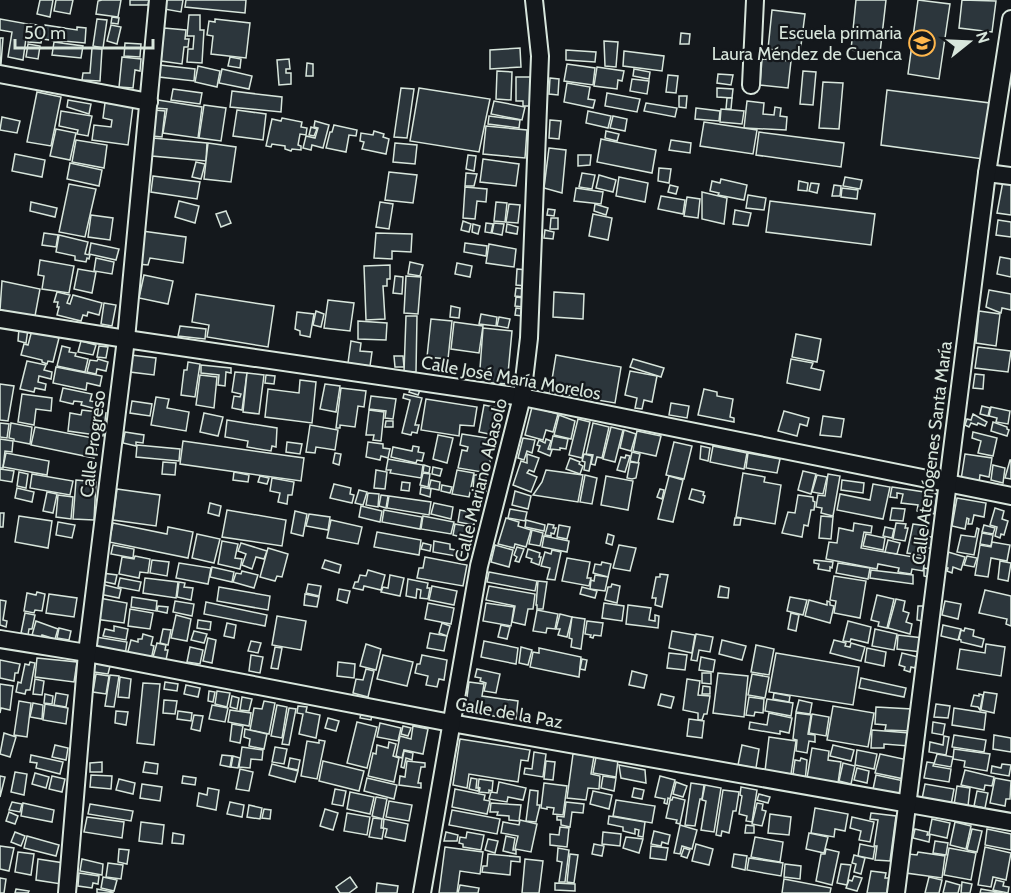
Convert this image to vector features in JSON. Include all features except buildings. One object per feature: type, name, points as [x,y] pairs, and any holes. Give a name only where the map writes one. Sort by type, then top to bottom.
[{"type":"street","name":"Calle Progreso","points":[[67,893],[87,653],[126,339],[158,0]]},
{"type":"street","name":"Calle Mariano Abasolo","points":[[422,893],[479,566],[522,397],[529,338],[539,68],[534,0]]},
{"type":"street","points":[[751,85],[755,0]]},
{"type":"street","name":"Calle Atenógenes Santa María","points":[[896,893],[909,805],[987,173],[1011,19]]},
{"type":"street","points":[[0,74],[148,102]]},
{"type":"street","points":[[987,173],[1011,176]]},
{"type":"street","name":"Calle José María Morelos","points":[[0,319],[522,397],[1011,496]]},
{"type":"street","name":"Calle de la Paz","points":[[0,639],[87,653],[451,723],[1011,822]]},
{"type":"place","name":"Escuela primaria Laura Méndez de Cuenca","points":[[922,43]]}]
